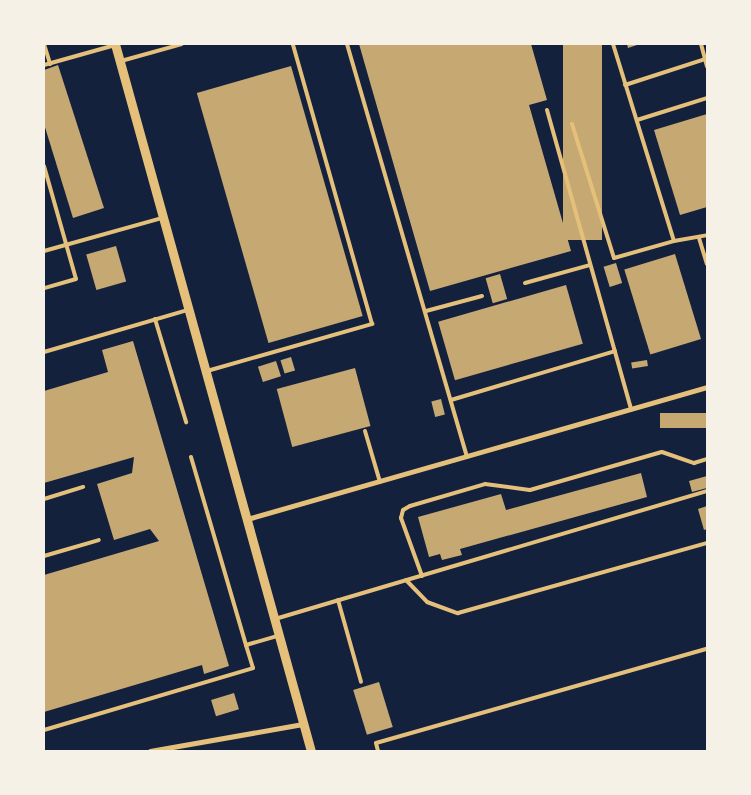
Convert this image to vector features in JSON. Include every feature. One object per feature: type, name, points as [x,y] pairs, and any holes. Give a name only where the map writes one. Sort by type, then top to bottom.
[{"type":"street","points":[[115,44],[311,751]]},
{"type":"street","points":[[247,519],[707,387]]},
{"type":"street","points":[[150,751],[303,724]]},
{"type":"lane","points":[[44,44],[50,64]]},
{"type":"lane","points":[[44,65],[115,44]]},
{"type":"lane","points":[[120,61],[182,44]]},
{"type":"lane","points":[[206,372],[372,324],[293,44]]},
{"type":"lane","points":[[347,44],[467,457]]},
{"type":"lane","points":[[613,44],[674,241]]},
{"type":"lane","points":[[701,44],[707,66]]},
{"type":"lane","points":[[625,85],[705,59]]},
{"type":"lane","points":[[636,120],[707,98]]},
{"type":"lane","points":[[547,110],[631,409]]},
{"type":"lane","points":[[572,124],[614,258],[674,241],[699,238],[707,235]]},
{"type":"lane","points":[[44,166],[76,279],[44,288]]},
{"type":"lane","points":[[44,251],[163,217]]},
{"type":"lane","points":[[699,238],[707,264]]},
{"type":"lane","points":[[525,283],[590,265]]},
{"type":"lane","points":[[426,311],[482,296]]},
{"type":"lane","points":[[44,352],[189,310]]},
{"type":"lane","points":[[155,319],[186,422]]},
{"type":"lane","points":[[451,400],[615,351]]},
{"type":"lane","points":[[365,431],[380,482]]},
{"type":"lane","points":[[422,576],[401,518],[402,510],[410,506],[485,484],[530,490],[662,452],[694,463],[707,459]]},
{"type":"lane","points":[[44,730],[253,668],[191,457]]},
{"type":"lane","points":[[44,499],[82,487]]},
{"type":"lane","points":[[275,619],[707,491]]},
{"type":"lane","points":[[44,556],[99,540]]},
{"type":"lane","points":[[406,580],[427,602],[458,613],[707,543]]},
{"type":"lane","points":[[338,600],[361,682]]},
{"type":"lane","points":[[246,645],[280,635]]},
{"type":"lane","points":[[378,751],[376,743],[707,649]]},
{"type":"building","points":[[359,44],[531,44],[547,100],[529,105],[571,251],[430,291]]},
{"type":"building","points":[[563,44],[602,44],[602,240],[563,240]]},
{"type":"building","points":[[627,44],[640,44],[628,48]]},
{"type":"building","points":[[58,65],[104,208],[73,218],[44,124],[44,70]]},
{"type":"building","points":[[291,66],[363,316],[268,343],[197,93]]},
{"type":"building","points":[[707,114],[707,207],[680,215],[654,130]]},
{"type":"building","points":[[116,246],[126,282],[96,290],[86,255]]},
{"type":"building","points":[[675,254],[701,339],[650,355],[624,269]]},
{"type":"building","points":[[616,263],[622,283],[610,287],[604,267]]},
{"type":"building","points":[[500,274],[507,299],[493,303],[486,278]]},
{"type":"building","points":[[566,285],[583,344],[455,380],[438,322]]},
{"type":"building","points":[[133,341],[229,666],[204,674],[202,665],[44,712],[44,575],[159,541],[150,529],[114,540],[97,484],[132,473],[134,457],[44,483],[44,391],[108,372],[102,350]]},
{"type":"building","points":[[291,357],[295,370],[285,374],[280,360]]},
{"type":"building","points":[[647,360],[648,366],[632,368],[631,363]]},
{"type":"building","points":[[276,361],[281,376],[263,382],[258,367]]},
{"type":"building","points":[[355,368],[371,426],[292,447],[277,389]]},
{"type":"building","points":[[441,399],[445,415],[435,417],[431,401]]},
{"type":"building","points":[[660,413],[707,413],[707,428],[660,428]]},
{"type":"building","points":[[641,473],[647,497],[460,549],[462,555],[442,560],[440,554],[429,557],[418,517],[501,494],[506,510]]},
{"type":"building","points":[[707,476],[707,488],[692,492],[689,481]]},
{"type":"building","points":[[707,506],[707,529],[704,530],[698,509]]},
{"type":"building","points":[[379,682],[393,727],[367,735],[353,690]]},
{"type":"building","points":[[234,693],[239,709],[216,716],[211,700]]}]
